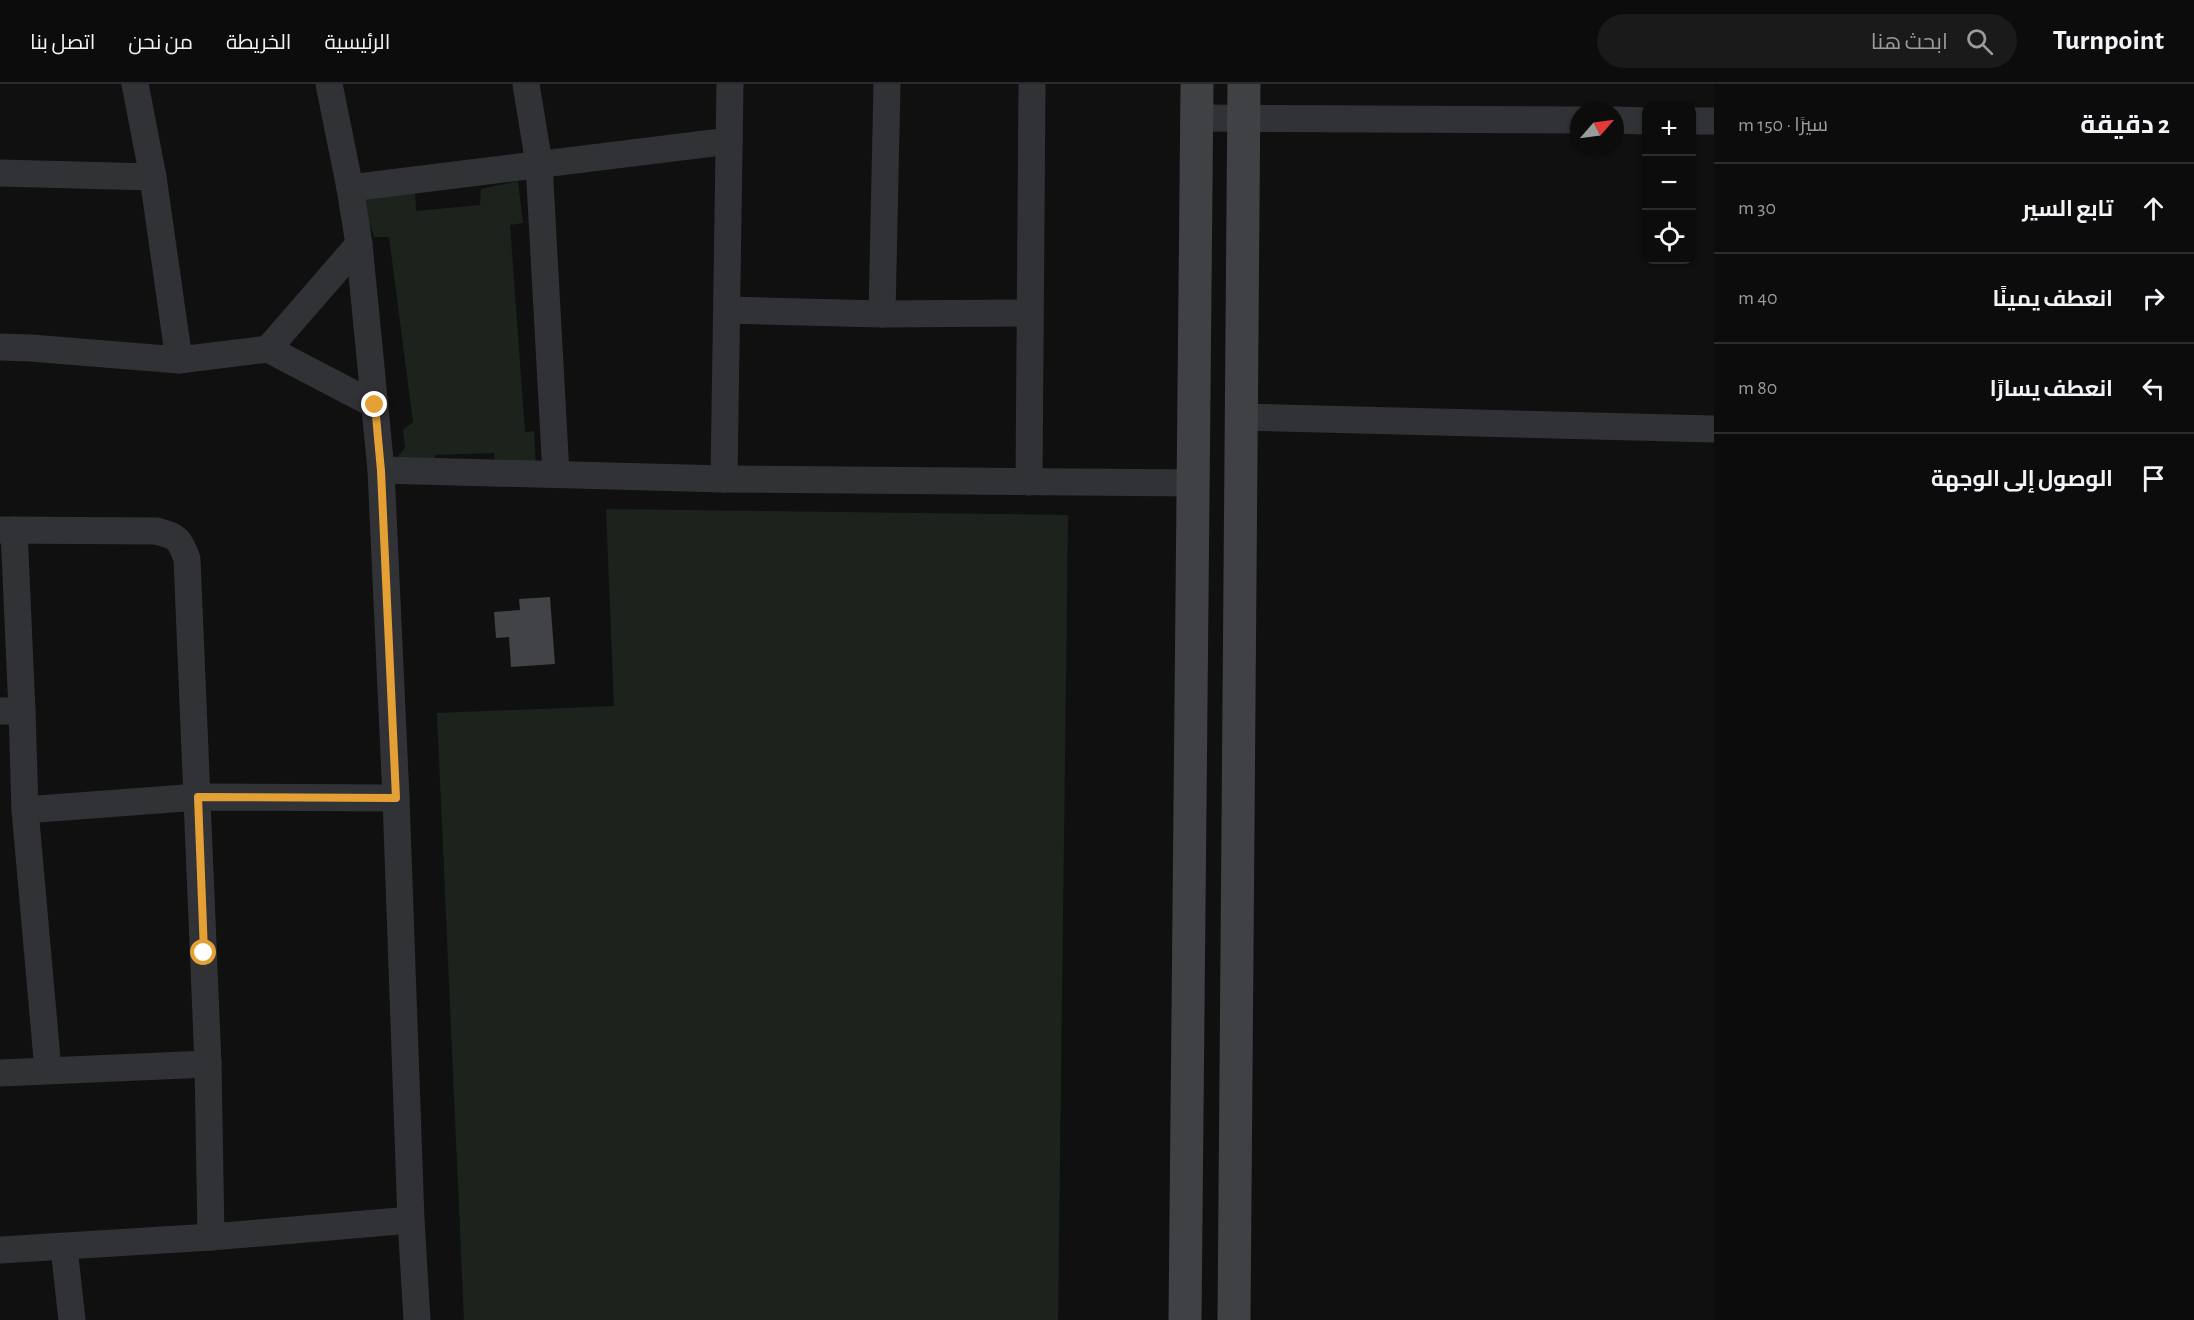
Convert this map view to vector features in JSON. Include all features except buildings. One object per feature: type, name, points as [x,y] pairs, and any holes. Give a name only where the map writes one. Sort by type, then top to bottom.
[{"type":"main road","points":[[1185,1320],[1195,483],[1197,84]]},
{"type":"main road","points":[[1234,1320],[1244,84]]},
{"type":"main road","points":[[1190,946],[1237,950]]},
{"type":"street","points":[[135,84],[153,177],[179,360]]},
{"type":"street","points":[[329,84],[359,244],[381,471],[417,1320]]},
{"type":"street","points":[[526,84],[539,164],[556,474]]},
{"type":"street","points":[[724,478],[730,84]]},
{"type":"street","points":[[882,314],[887,84]]},
{"type":"street","points":[[1029,482],[1032,84]]},
{"type":"street","points":[[1197,118],[1570,120]]},
{"type":"street","points":[[1624,120],[1642,121]]},
{"type":"street","points":[[1696,121],[1714,121]]},
{"type":"street","points":[[350,188],[729,141]]},
{"type":"street","points":[[0,173],[153,177]]},
{"type":"street","points":[[268,349],[359,244]]},
{"type":"street","points":[[728,310],[882,314],[1030,313]]},
{"type":"street","points":[[0,348],[31,348],[179,360],[268,349],[375,405]]},
{"type":"street","points":[[1242,417],[1714,429]]},
{"type":"street","points":[[381,471],[724,478],[1195,483]]},
{"type":"street","points":[[48,1070],[25,810],[11,711],[7,530],[156,531],[173,535],[182,544],[187,559],[208,1064],[211,1237]]},
{"type":"street","points":[[25,810],[198,797],[396,798]]},
{"type":"street","points":[[0,1073],[208,1064]]},
{"type":"street","points":[[0,1251],[211,1237],[411,1220]]},
{"type":"street","points":[[64,1248],[72,1320]]},
{"type":"shaded area","points":[[518,181],[523,223],[510,225],[525,432],[534,431],[536,466],[495,467],[494,453],[435,455],[436,466],[388,469],[405,448],[403,430],[413,422],[389,237],[374,237],[360,198],[415,191],[416,211],[480,205],[481,189]]},
{"type":"shaded area","points":[[606,509],[1068,515],[1058,1320],[464,1320],[437,713],[614,706]]},
{"type":"route","points":[[204,953],[198,797],[396,798],[381,471],[375,405]]}]
